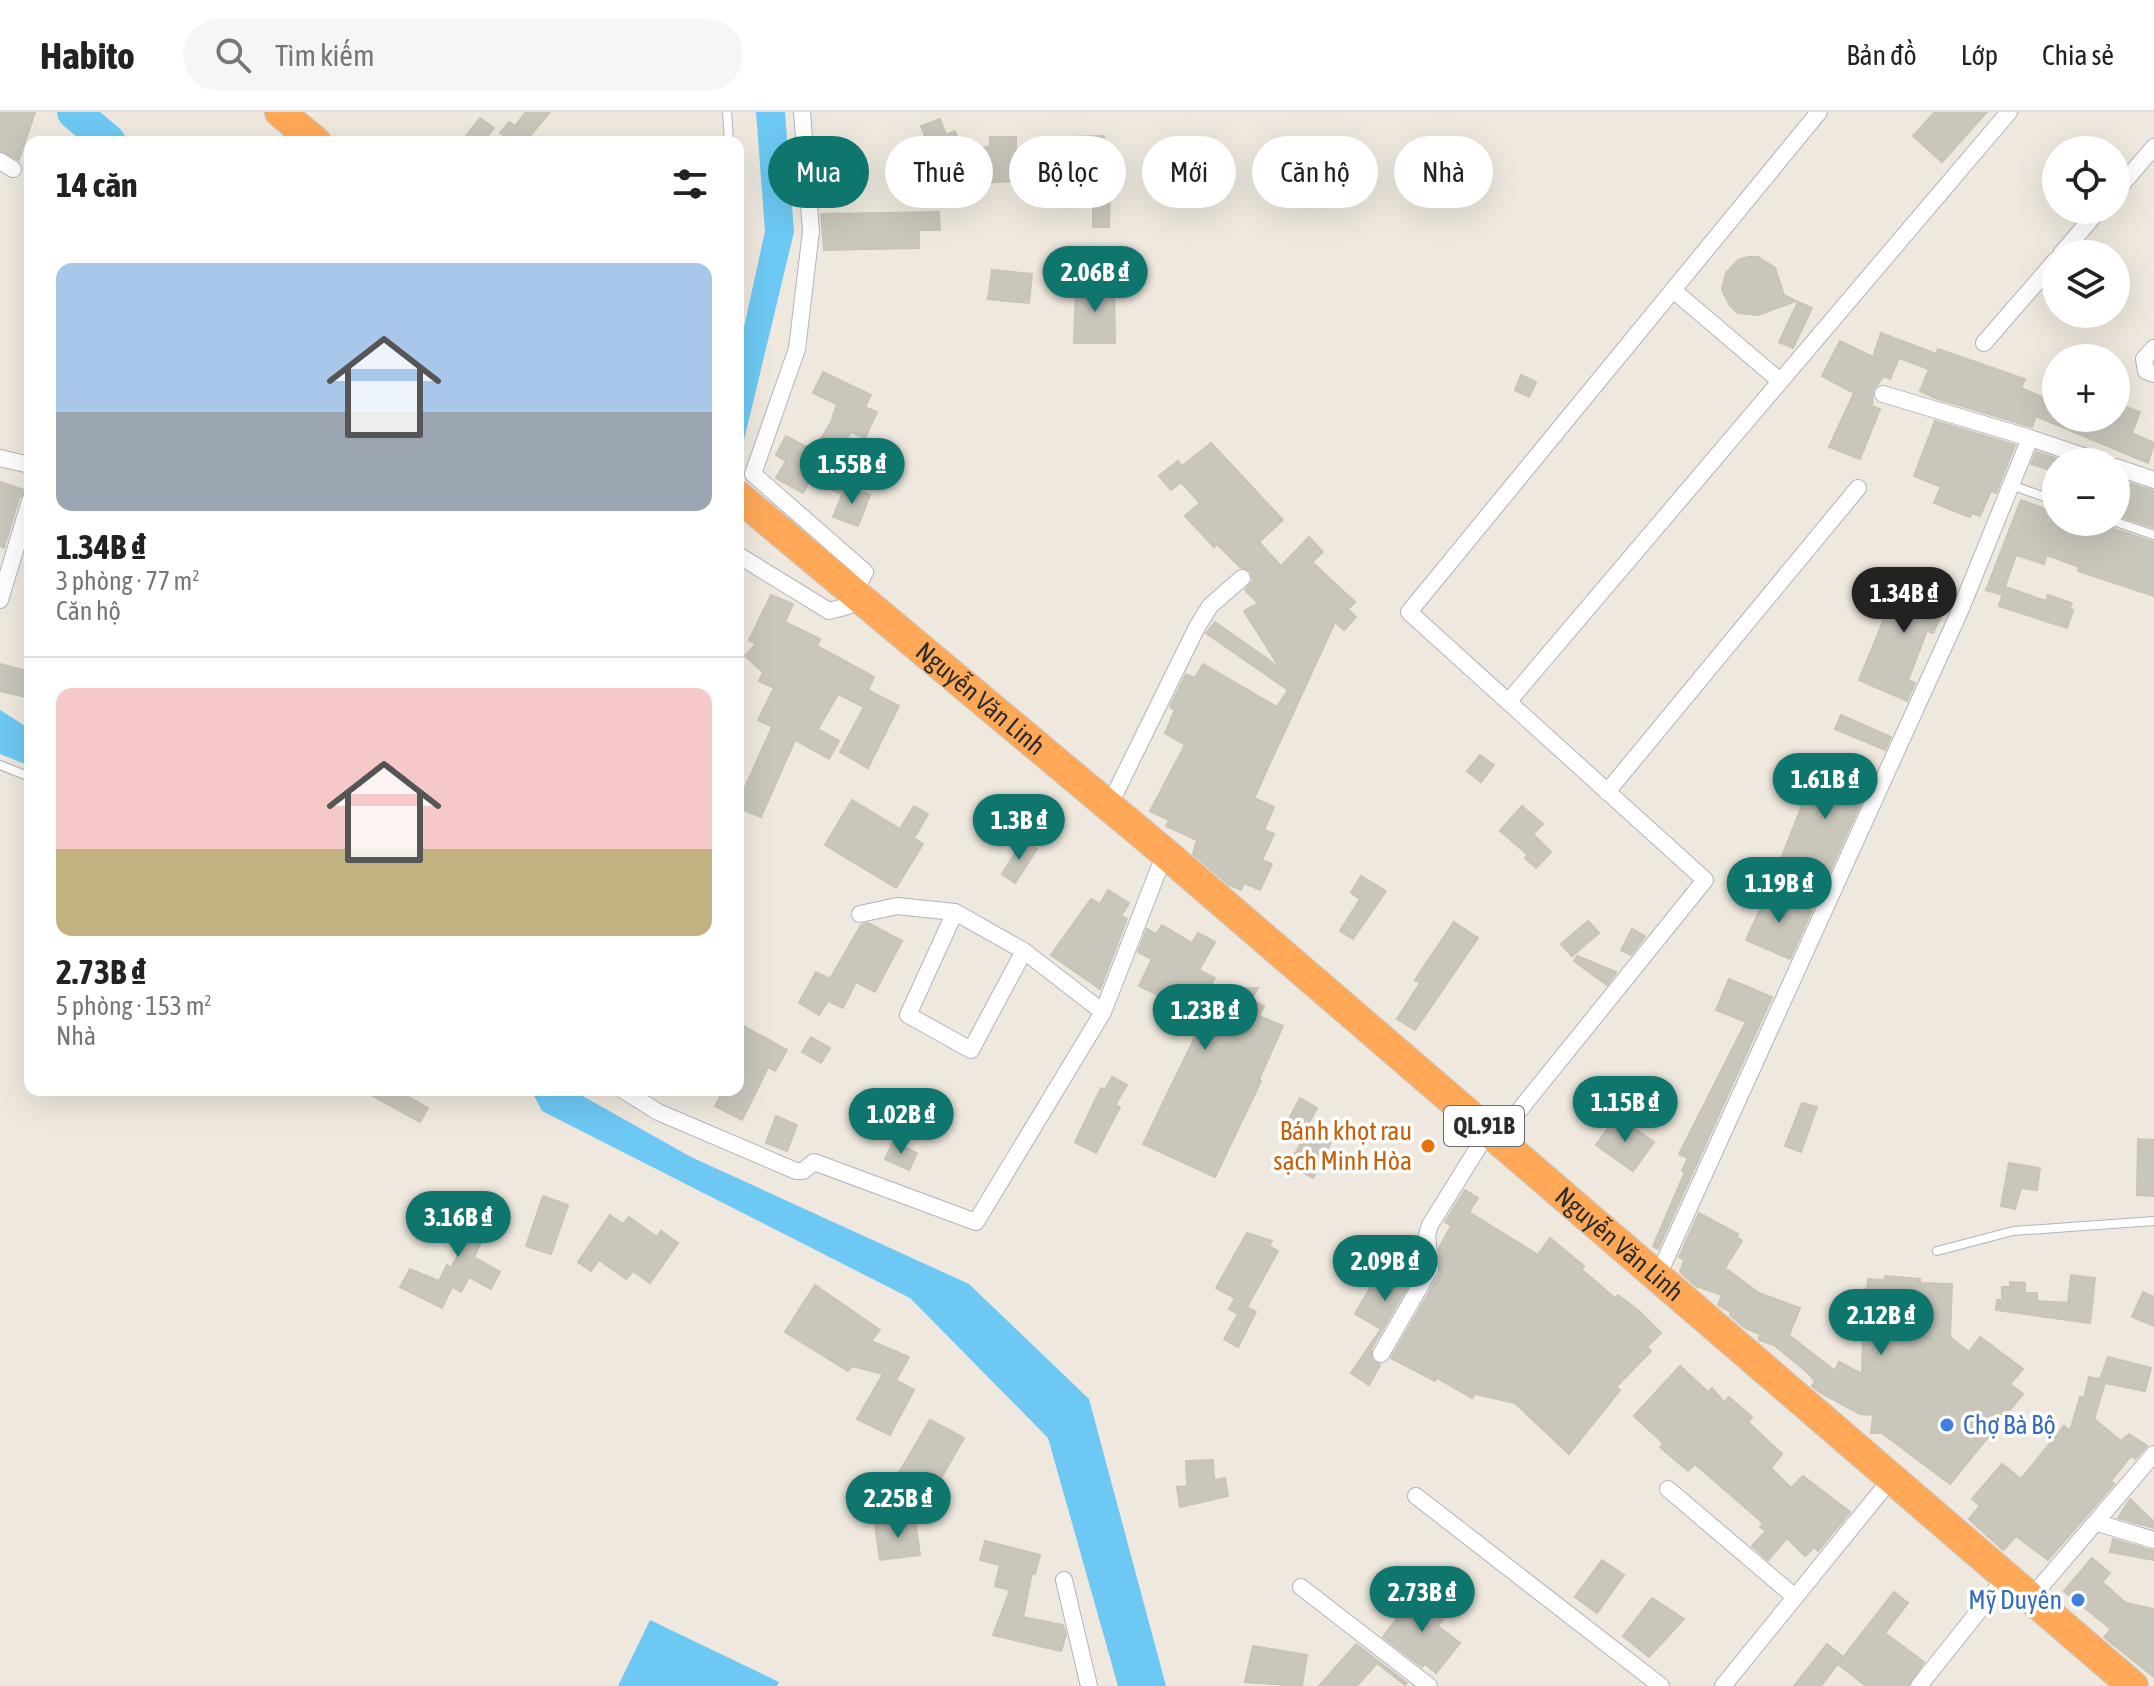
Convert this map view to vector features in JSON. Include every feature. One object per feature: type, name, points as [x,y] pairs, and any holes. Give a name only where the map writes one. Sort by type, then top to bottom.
[{"type":"highway","points":[[280,112],[309,136]]},
{"type":"highway","name":"Nguyễn Văn Linh","points":[[744,501],[1165,853],[1493,1134],[2030,1599],[2122,1683]]},
{"type":"street","points":[[744,559],[829,611],[842,610],[856,597],[865,572],[753,474],[797,349],[811,231],[802,112]]},
{"type":"street","points":[[1381,1354],[1430,1269],[1427,1235],[1430,1225],[1493,1134],[1705,880],[1409,612],[1819,112]]},
{"type":"street","points":[[1508,702],[2009,112]]},
{"type":"street","points":[[2130,175],[2154,147]]},
{"type":"street","points":[[2073,240],[2087,224]]},
{"type":"street","points":[[1984,343],[2042,276]]},
{"type":"street","points":[[1673,290],[1780,381]]},
{"type":"street","points":[[2154,348],[2144,359],[2146,371],[2154,374]]},
{"type":"street","points":[[1883,394],[2060,448]]},
{"type":"street","points":[[1657,1278],[1960,611],[2030,438]]},
{"type":"street","points":[[0,458],[24,464]]},
{"type":"street","points":[[2130,472],[2154,480]]},
{"type":"street","points":[[1607,792],[1858,488]]},
{"type":"street","points":[[0,600],[24,521]]},
{"type":"street","points":[[1109,806],[1197,627],[1210,606],[1242,578]]},
{"type":"street","points":[[633,1096],[658,1112],[796,1171],[803,1171],[814,1162],[976,1222],[1103,1012],[1165,853]]},
{"type":"street","points":[[860,914],[897,906],[955,912],[1024,951],[1103,1012]]},
{"type":"street","points":[[955,912],[908,1015],[971,1050],[1024,951]]},
{"type":"street","points":[[2030,1599],[2154,1454]]},
{"type":"street","points":[[1723,1686],[1891,1479]]},
{"type":"street","points":[[1668,1489],[1795,1597]]},
{"type":"street","points":[[1416,1496],[1661,1686]]},
{"type":"street","points":[[2098,1523],[2154,1540]]},
{"type":"street","points":[[1919,1686],[2005,1578]]},
{"type":"street","points":[[1064,1580],[1089,1686]]},
{"type":"street","points":[[1301,1587],[1429,1686]]},
{"type":"lane","points":[[727,112],[729,136]]},
{"type":"lane","points":[[2011,485],[2042,496]]},
{"type":"lane","points":[[2130,527],[2154,535]]},
{"type":"lane","points":[[0,765],[24,775]]},
{"type":"lane","points":[[1937,1251],[2013,1231],[2154,1221]]},
{"type":"water","points":[[756,112],[785,112],[787,136],[768,136],[768,208],[792,208],[794,232],[744,440],[744,327],[765,231]]},
{"type":"water","points":[[0,710],[24,725],[24,764],[0,754]]},
{"type":"water","points":[[534,1096],[583,1096],[691,1157],[969,1284],[1089,1399],[1166,1686],[1118,1686],[1048,1438],[910,1298],[542,1111]]},
{"type":"water","points":[[650,1620],[779,1682],[777,1686],[618,1686]]},
{"type":"building","points":[[0,112],[35,112],[27,136],[24,136],[19,160],[0,150]]},
{"type":"building","points":[[526,112],[550,112],[530,136],[504,136],[500,133],[509,122],[515,126]]},
{"type":"building","points":[[1935,112],[1987,112],[1942,162],[1913,136]]},
{"type":"building","points":[[480,118],[494,128],[488,136],[466,136]]},
{"type":"building","points":[[940,119],[946,135],[955,131],[957,136],[925,136],[921,126]]},
{"type":"building","points":[[993,137],[1009,137],[1009,181],[993,182]]},
{"type":"building","points":[[1093,208],[1109,208],[1109,227],[1093,227]]},
{"type":"building","points":[[939,212],[940,230],[919,230],[919,248],[824,250],[821,214]]},
{"type":"building","points":[[1758,257],[1775,268],[1784,295],[1796,301],[1758,315],[1738,313],[1730,306],[1722,290],[1726,273],[1738,260]]},
{"type":"building","points":[[992,270],[1032,274],[1029,303],[988,299]]},
{"type":"building","points":[[1114,283],[1115,343],[1074,343],[1076,285]]},
{"type":"building","points":[[1798,302],[1812,308],[1793,348],[1779,342]]},
{"type":"building","points":[[1881,333],[1936,354],[1938,349],[2025,379],[2021,388],[2042,397],[2042,419],[2036,416],[2032,427],[1935,398],[1920,391],[1929,369],[1899,358],[1890,379],[1884,376],[1873,390],[1872,406],[1880,409],[1860,459],[1829,447],[1854,393],[1822,376],[1840,341],[1873,357]]},
{"type":"building","points":[[823,372],[871,395],[865,407],[877,412],[865,438],[851,432],[826,471],[846,478],[840,493],[809,482],[803,493],[776,478],[786,461],[776,455],[786,436],[814,451],[831,422],[837,404],[813,393]]},
{"type":"building","points":[[1521,375],[1536,382],[1529,397],[1515,390]]},
{"type":"building","points":[[2130,408],[2140,412],[2132,433],[2154,443],[2148,463],[2130,455],[2130,448],[2112,448],[2074,432],[2130,432]]},
{"type":"building","points":[[1935,421],[2015,445],[1996,493],[1991,491],[1980,516],[1972,513],[1970,517],[1934,503],[1941,487],[1914,476]]},
{"type":"building","points":[[1211,443],[1283,520],[1259,542],[1281,566],[1309,537],[1323,552],[1312,562],[1355,602],[1348,609],[1356,617],[1344,630],[1335,622],[1254,798],[1274,807],[1264,830],[1274,834],[1262,860],[1272,864],[1260,890],[1244,883],[1241,890],[1229,885],[1193,854],[1197,840],[1166,826],[1169,820],[1150,811],[1185,745],[1165,733],[1175,710],[1170,707],[1186,674],[1195,678],[1203,664],[1277,707],[1288,690],[1206,633],[1215,622],[1280,668],[1244,611],[1258,603],[1245,590],[1253,581],[1251,571],[1240,567],[1217,544],[1214,547],[1185,516],[1200,503],[1181,482],[1171,490],[1159,476],[1178,461],[1182,466]]},
{"type":"building","points":[[2036,452],[2042,454],[2042,468],[2031,464]]},
{"type":"building","points":[[0,482],[24,490],[24,494],[19,498],[4,548],[0,546]]},
{"type":"building","points":[[2130,483],[2154,491],[2154,528],[2130,520]]},
{"type":"building","points":[[846,485],[870,495],[858,526],[833,517]]},
{"type":"building","points":[[2021,500],[2042,508],[2042,536],[2130,534],[2154,542],[2154,596],[2078,571],[2079,567],[2047,555],[2044,564],[2016,555],[2002,595],[1986,590]]},
{"type":"building","points":[[1903,573],[1952,593],[1933,633],[1927,631],[1908,680],[1915,683],[1907,701],[1859,680]]},
{"type":"building","points":[[2005,587],[2046,601],[2048,595],[2072,603],[2067,628],[1999,606]]},
{"type":"building","points":[[771,595],[793,604],[785,622],[820,639],[817,646],[874,677],[868,690],[899,706],[868,768],[840,752],[864,707],[838,694],[818,729],[839,741],[829,759],[795,740],[761,817],[744,810],[744,790],[772,727],[758,720],[774,688],[759,681],[763,672],[745,656],[756,644],[749,640]]},
{"type":"building","points":[[0,664],[24,670],[24,697],[0,691]]},
{"type":"building","points":[[1841,715],[1891,737],[1885,750],[1835,729]]},
{"type":"building","points":[[1480,755],[1494,765],[1481,782],[1467,771]]},
{"type":"building","points":[[1826,759],[1872,779],[1824,884],[1780,861],[1805,798],[1810,800]]},
{"type":"building","points":[[852,800],[900,829],[914,806],[928,814],[914,838],[923,844],[896,888],[825,845]]},
{"type":"building","points":[[1522,806],[1543,824],[1533,834],[1551,852],[1536,868],[1525,858],[1528,855],[1500,831]]},
{"type":"building","points":[[1023,841],[1037,849],[1015,883],[1002,874]]},
{"type":"building","points":[[1361,876],[1386,891],[1353,939],[1340,931],[1360,899],[1351,893]]},
{"type":"building","points":[[1108,890],[1129,903],[1121,916],[1127,919],[1100,989],[1051,955],[1091,899],[1100,904]]},
{"type":"building","points":[[1769,890],[1812,910],[1790,959],[1746,940]]},
{"type":"building","points":[[1588,921],[1599,933],[1572,956],[1561,944]]},
{"type":"building","points":[[1454,922],[1478,938],[1415,1030],[1397,1019],[1420,983],[1415,980]]},
{"type":"building","points":[[868,923],[902,941],[875,992],[856,982],[843,1008],[828,1001],[819,1015],[799,1003],[816,972],[830,979],[861,925]]},
{"type":"building","points":[[1162,925],[1192,943],[1198,933],[1215,942],[1199,970],[1215,978],[1209,989],[1258,988],[1251,1000],[1264,1006],[1259,1016],[1283,1026],[1259,1079],[1261,1081],[1215,1177],[1143,1144],[1197,1033],[1158,1017],[1166,999],[1139,986],[1152,959],[1138,952],[1147,929],[1156,934]]},
{"type":"building","points":[[1632,929],[1645,936],[1631,955],[1621,950]]},
{"type":"building","points":[[1577,956],[1616,972],[1607,985],[1574,961]]},
{"type":"building","points":[[1729,979],[1772,997],[1658,1249],[1653,1246],[1685,1172],[1682,1171],[1688,1158],[1679,1154],[1746,1022],[1716,1010]]},
{"type":"building","points":[[744,1026],[787,1050],[775,1071],[768,1067],[742,1120],[715,1106],[720,1096],[744,1096]]},
{"type":"building","points":[[811,1037],[830,1048],[821,1063],[802,1052]]},
{"type":"building","points":[[1112,1077],[1127,1085],[1115,1105],[1120,1107],[1096,1153],[1075,1142],[1101,1088],[1105,1090]]},
{"type":"building","points":[[373,1096],[407,1096],[428,1108],[420,1122]]},
{"type":"building","points":[[1300,1098],[1317,1108],[1304,1132],[1287,1123]]},
{"type":"building","points":[[1802,1103],[1817,1107],[1801,1152],[1785,1146]]},
{"type":"building","points":[[776,1116],[797,1125],[787,1151],[766,1143]]},
{"type":"building","points":[[1617,1116],[1654,1142],[1633,1171],[1596,1145]]},
{"type":"building","points":[[1312,1124],[1334,1136],[1313,1178],[1289,1164]]},
{"type":"building","points":[[2138,1139],[2154,1140],[2154,1196],[2137,1195]]},
{"type":"building","points":[[893,1142],[917,1153],[909,1170],[885,1159]]},
{"type":"building","points":[[2009,1163],[2040,1168],[2037,1190],[2021,1188],[2015,1209],[2001,1206]]},
{"type":"building","points":[[1465,1190],[1478,1198],[1469,1212],[1538,1255],[1550,1238],[1584,1266],[1581,1269],[1615,1298],[1618,1295],[1639,1311],[1661,1333],[1647,1347],[1651,1351],[1616,1387],[1620,1390],[1569,1454],[1515,1403],[1475,1394],[1472,1398],[1437,1378],[1435,1381],[1391,1358],[1440,1274],[1439,1248],[1451,1226],[1445,1222]]},
{"type":"building","points":[[543,1196],[568,1205],[551,1254],[526,1246]]},
{"type":"building","points":[[488,1201],[498,1207],[474,1257],[500,1272],[491,1289],[469,1277],[461,1292],[452,1287],[442,1308],[400,1287],[410,1269],[439,1281],[447,1265],[451,1268],[467,1238],[443,1227],[454,1204],[480,1216]]},
{"type":"building","points":[[1699,1213],[1738,1234],[1742,1241],[1725,1268],[1759,1293],[1800,1308],[1789,1335],[1835,1371],[1839,1362],[1862,1374],[1864,1289],[1867,1290],[1868,1279],[1885,1280],[1885,1276],[1920,1279],[1920,1283],[1952,1284],[1950,1337],[1969,1352],[1980,1337],[2023,1369],[2010,1384],[2023,1394],[1950,1484],[1882,1433],[1871,1433],[1873,1415],[1860,1414],[1821,1393],[1812,1386],[1815,1381],[1807,1372],[1774,1345],[1759,1340],[1760,1334],[1745,1328],[1730,1315],[1731,1312],[1718,1305],[1722,1295],[1696,1286],[1680,1272],[1684,1260],[1679,1257]]},
{"type":"building","points":[[610,1215],[623,1224],[629,1217],[657,1237],[661,1231],[678,1243],[650,1283],[633,1271],[626,1279],[599,1260],[591,1271],[578,1262]]},
{"type":"building","points":[[1247,1233],[1272,1241],[1269,1246],[1278,1251],[1247,1307],[1256,1312],[1238,1347],[1224,1339],[1238,1314],[1229,1309],[1235,1298],[1216,1288]]},
{"type":"building","points":[[1417,1245],[1419,1267],[1371,1349],[1372,1360],[1380,1365],[1369,1385],[1351,1373],[1381,1329],[1355,1314],[1384,1264],[1387,1266],[1399,1248],[1412,1253]]},
{"type":"building","points":[[2071,1275],[2095,1278],[2090,1323],[1996,1310],[1997,1300],[2002,1300],[2002,1287],[2010,1287],[2010,1282],[2025,1283],[2025,1293],[2037,1293],[2037,1301],[2068,1303]]},
{"type":"building","points":[[815,1285],[880,1330],[871,1341],[909,1357],[896,1380],[914,1390],[890,1435],[857,1419],[883,1374],[852,1366],[848,1371],[785,1332]]},
{"type":"building","points":[[2143,1292],[2154,1297],[2154,1326],[2132,1317]]},
{"type":"building","points":[[2108,1357],[2151,1368],[2145,1391],[2105,1383],[2094,1419],[2121,1441],[2129,1434],[2147,1446],[2135,1459],[2131,1456],[2111,1481],[2114,1484],[2048,1560],[2016,1536],[2003,1550],[1969,1519],[1980,1506],[1972,1499],[2002,1464],[2021,1479],[2064,1426],[2070,1431],[2089,1377],[2100,1379]]},
{"type":"building","points":[[1680,1366],[1708,1392],[1712,1388],[1724,1402],[1729,1397],[1752,1417],[1748,1422],[1782,1454],[1771,1468],[1791,1488],[1803,1476],[1850,1512],[1818,1551],[1814,1547],[1805,1556],[1787,1538],[1768,1560],[1752,1546],[1766,1531],[1760,1527],[1763,1523],[1695,1464],[1688,1471],[1660,1447],[1663,1443],[1634,1416]]},
{"type":"building","points":[[930,1420],[964,1438],[930,1498],[897,1476]]},
{"type":"building","points":[[1213,1460],[1214,1480],[1225,1478],[1228,1496],[1180,1507],[1177,1487],[1187,1486],[1186,1461]]},
{"type":"building","points":[[2130,1499],[2154,1522],[2154,1528],[2118,1518]]},
{"type":"building","points":[[915,1520],[920,1555],[880,1560],[875,1525]]},
{"type":"building","points":[[2113,1539],[2154,1551],[2154,1560],[2110,1552]]},
{"type":"building","points":[[985,1541],[1040,1555],[1035,1574],[1032,1573],[1023,1617],[1063,1625],[1066,1635],[1061,1651],[993,1635],[1010,1590],[995,1586],[1000,1565],[980,1560]]},
{"type":"building","points":[[2092,1558],[2110,1573],[2102,1582],[2126,1603],[2154,1609],[2154,1677],[2104,1637],[2111,1629],[2064,1591]]},
{"type":"building","points":[[1602,1560],[1624,1575],[1597,1613],[1575,1597]]},
{"type":"building","points":[[1894,1592],[1908,1603],[1885,1633],[1924,1662],[1908,1686],[1866,1686],[1838,1664]]},
{"type":"building","points":[[1416,1593],[1446,1615],[1438,1626],[1460,1643],[1436,1673],[1425,1664],[1422,1667],[1383,1637]]},
{"type":"building","points":[[1652,1598],[1684,1619],[1649,1657],[1623,1636]]},
{"type":"building","points":[[1356,1644],[1407,1683],[1405,1685],[1377,1663],[1357,1686],[1319,1686]]},
{"type":"building","points":[[1827,1644],[1843,1657],[1821,1686],[1794,1686]]},
{"type":"building","points":[[1253,1646],[1307,1655],[1302,1686],[1245,1682]]},
{"type":"waterway","points":[[74,112],[102,136]]},
{"type":"place","name":"Bánh khọt rau sạch Minh Hòa","points":[[1428,1146]]},
{"type":"place","name":"Chợ Bà Bộ","points":[[1947,1425]]},
{"type":"place","name":"Mỹ Duyên","points":[[2078,1600]]}]
